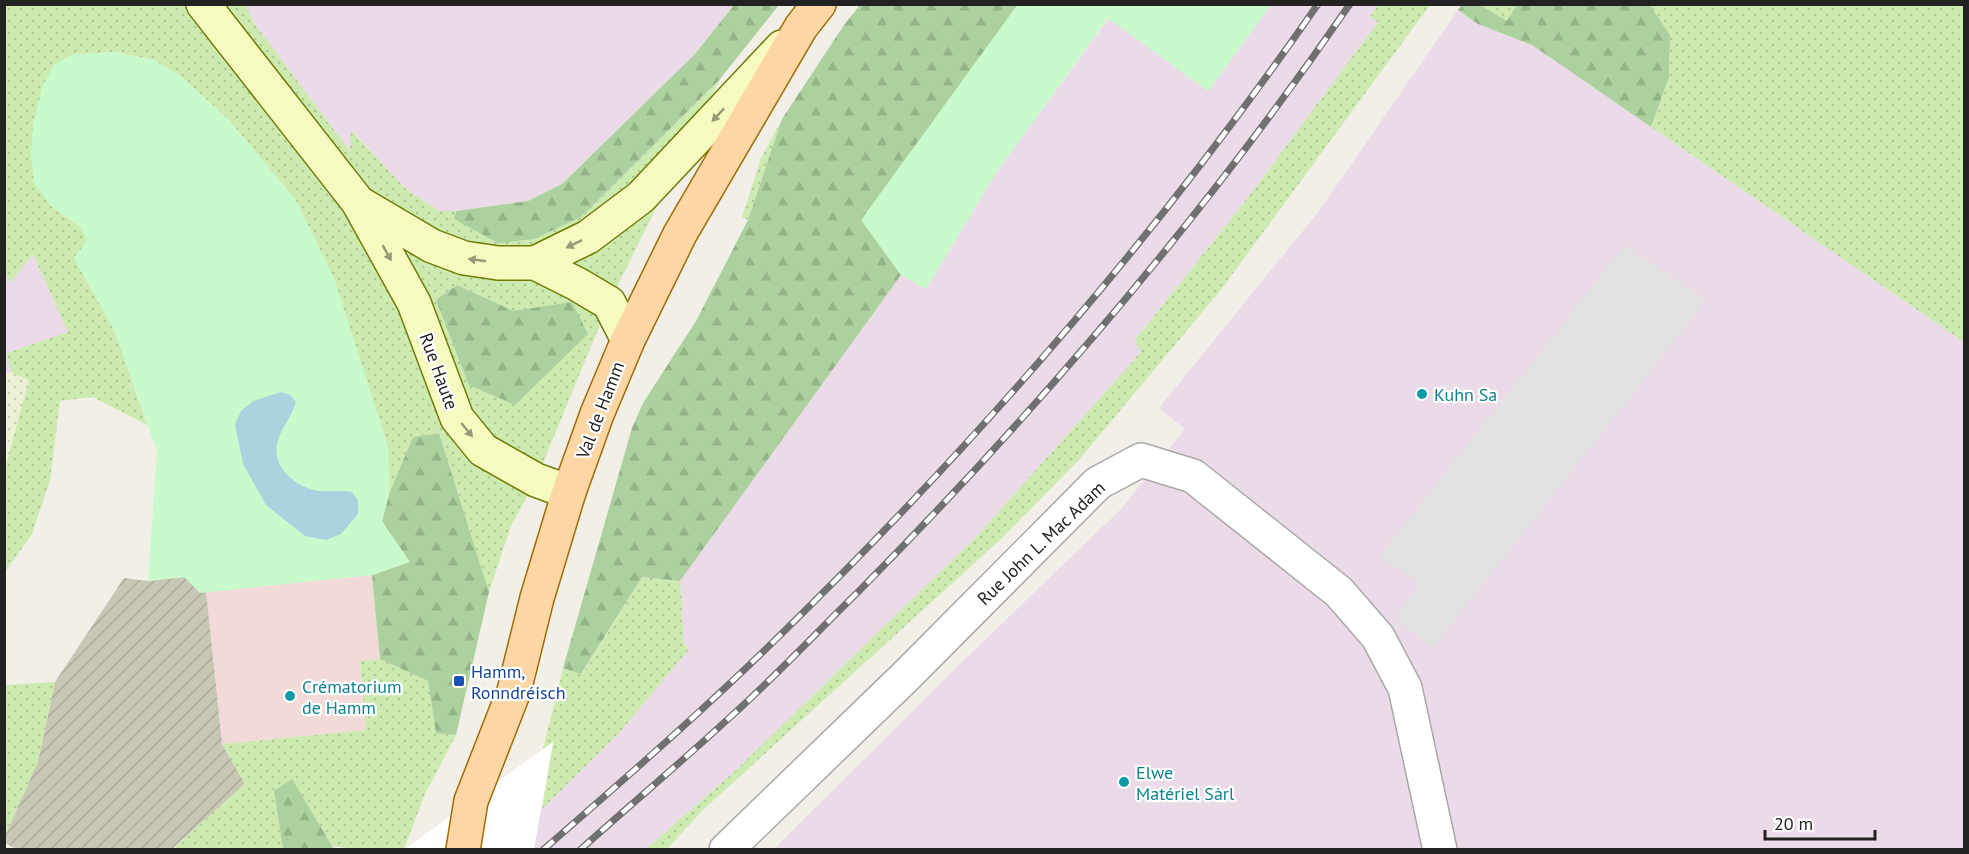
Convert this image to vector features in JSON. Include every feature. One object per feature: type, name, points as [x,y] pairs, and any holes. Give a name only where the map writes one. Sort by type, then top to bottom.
[{"type":"main road","name":"Rue Haute","points":[[203,4],[358,202],[414,303],[457,418],[483,450],[536,480],[569,492]]},
{"type":"main road","name":"Rue Haute","points":[[358,202],[432,246],[464,258],[498,263],[536,263],[588,237],[641,197],[810,16]]},
{"type":"main road","name":"Val de Hamm","points":[[463,849],[471,801],[514,691],[537,598],[569,492],[597,414],[628,340],[680,234],[810,16]]},
{"type":"main road","name":"Rue Haute","points":[[536,263],[609,303],[628,340]]},
{"type":"street","name":"Rue John L. Mac Adam","points":[[726,849],[905,677],[1098,483],[1141,460],[1193,476],[1340,592],[1378,638],[1405,688],[1440,849]]},
{"type":"shaded area","points":[[246,5],[734,5],[695,54],[562,184],[528,201],[456,211],[439,211],[406,189],[352,130],[351,152],[254,23]]},
{"type":"shaded area","points":[[1271,5],[1378,5],[1370,16],[1379,21],[1246,200],[1135,340],[1141,352],[977,536],[736,770],[646,849],[496,850],[542,809],[689,649],[684,644],[680,581],[901,275],[926,289],[996,173],[1109,18],[1208,91]]},
{"type":"shaded area","points":[[1458,10],[1478,24],[1532,45],[1964,342],[1964,849],[773,850],[960,664],[1122,508],[1185,429],[1159,408],[1319,211]]},
{"type":"shaded area","points":[[1625,245],[1707,300],[1433,648],[1394,617],[1419,585],[1380,555]]},
{"type":"shaded area","points":[[33,254],[69,332],[7,353],[11,372],[5,374],[4,271],[10,282]]},
{"type":"shaded area","points":[[11,372],[29,379],[5,468],[5,374]]},
{"type":"shaded area","name":"Crématorium de Hamm","points":[[372,575],[380,659],[360,662],[367,730],[222,744],[182,589],[206,592]]},
{"type":"shaded area","points":[[185,577],[200,592],[206,592],[222,744],[245,784],[172,849],[18,850],[5,843],[5,836],[38,761],[55,682],[124,578],[148,581]]},
{"type":"green space","points":[[1018,4],[1271,5],[1208,91],[1108,18],[996,173],[926,289],[901,275],[861,220]]},
{"type":"green space","points":[[5,5],[246,5],[254,23],[350,151],[351,130],[406,189],[439,211],[456,211],[454,220],[581,217],[720,79],[609,303],[536,480],[511,526],[489,592],[439,433],[413,437],[389,494],[388,447],[334,279],[295,199],[227,118],[185,80],[154,60],[115,52],[71,55],[51,206],[78,225],[88,240],[74,258],[115,331],[147,425],[93,397],[60,401],[50,481],[32,534],[5,572],[5,468],[29,380],[11,372],[7,353],[68,332],[33,254],[10,283],[5,271]],"holes":[[[457,285],[513,311],[436,300]]]},
{"type":"green space","points":[[734,5],[779,5],[720,79],[581,217],[534,239],[498,243],[454,219],[456,211],[528,201],[562,184],[695,54]]},
{"type":"green space","points":[[860,5],[1018,5],[862,220],[901,275],[680,581],[642,577],[581,674],[563,668],[632,428],[643,403],[696,321],[748,220],[782,119],[844,25]]},
{"type":"green space","points":[[1378,5],[1430,5],[1220,291],[1078,461],[1001,539],[703,810],[667,849],[646,849],[736,770],[977,536],[1141,352],[1135,340],[1246,200],[1378,22],[1370,16]]},
{"type":"green space","points":[[1462,5],[1480,5],[1507,21],[1517,5],[1650,5],[1670,35],[1669,77],[1651,127],[1532,45],[1478,24],[1458,10]]},
{"type":"green space","points":[[1480,5],[1517,5],[1508,22]]},
{"type":"green space","points":[[1650,5],[1964,5],[1964,342],[1651,127],[1669,77],[1670,35]]},
{"type":"green space","points":[[115,52],[154,60],[185,80],[227,118],[295,199],[334,278],[388,447],[389,494],[382,521],[410,562],[372,575],[200,593],[184,577],[148,581],[157,452],[115,331],[74,258],[88,240],[78,225],[51,206],[34,183],[31,153],[33,124],[43,85],[54,65],[71,55]]},
{"type":"green space","points":[[782,119],[748,220],[742,217],[761,158]]},
{"type":"green space","points":[[457,285],[513,311],[572,302],[588,334],[515,405],[469,385],[436,300]]},
{"type":"green space","points":[[439,433],[489,592],[456,735],[436,733],[428,681],[380,659],[372,575],[409,562],[382,521],[389,494],[413,437]]},
{"type":"green space","points":[[642,577],[680,581],[684,644],[689,649],[619,733],[542,809],[553,743],[543,749],[563,668],[582,674]]},
{"type":"green space","points":[[380,659],[428,681],[436,732],[456,735],[425,794],[404,849],[353,849],[333,846],[335,849],[332,849],[292,780],[274,791],[283,849],[172,850],[245,784],[222,744],[366,730],[360,661]]},
{"type":"green space","points":[[55,682],[38,761],[5,836],[5,685]]},
{"type":"green space","points":[[292,779],[332,849],[283,849],[274,791]]},
{"type":"water","points":[[281,392],[290,395],[296,402],[277,444],[276,453],[282,469],[302,486],[319,491],[352,492],[358,501],[358,514],[341,534],[326,540],[305,536],[266,505],[243,464],[235,424],[241,411],[253,401]]},
{"type":"pier","points":[[553,742],[534,849],[404,850],[471,801]]},
{"type":"railway","points":[[543,850],[770,645],[845,571],[990,417],[1060,338],[1194,174],[1318,4]]},
{"type":"railway","points":[[580,850],[761,689],[991,453],[1117,309],[1178,235],[1295,82],[1350,4]]},
{"type":"place","name":"Kuhn Sa","points":[[1422,394]]},
{"type":"place","name":"Hamm, Ronndréisch","points":[[459,681]]},
{"type":"place","name":"Crématorium de Hamm","points":[[290,696]]},
{"type":"place","name":"Elwe Matériel Sàrl","points":[[1124,782]]}]
